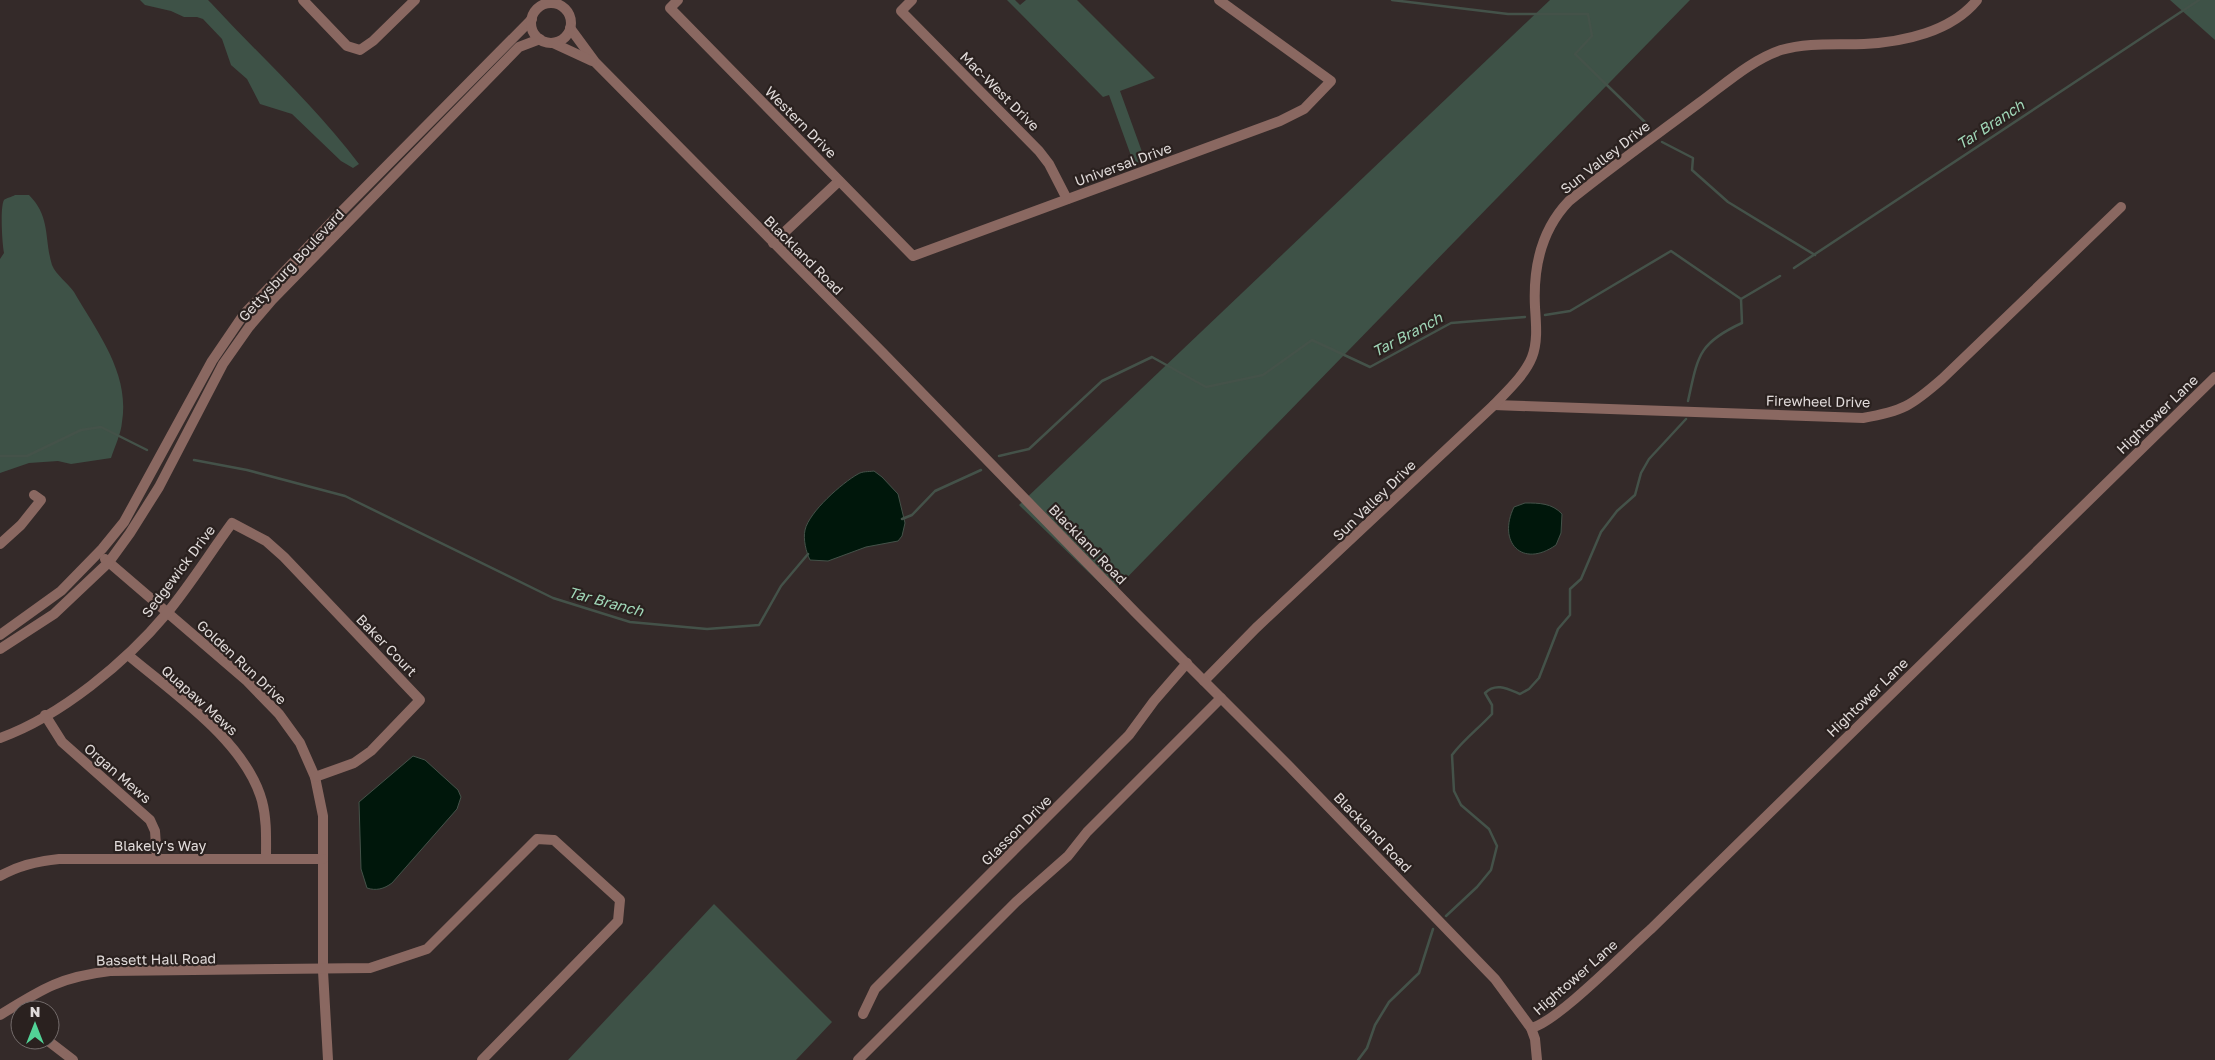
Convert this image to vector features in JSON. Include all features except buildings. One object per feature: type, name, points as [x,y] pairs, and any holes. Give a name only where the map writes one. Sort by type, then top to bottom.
[{"type":"street","points":[[303,0],[347,46],[360,50],[373,41],[415,0]]},
{"type":"street","points":[[569,15],[556,2],[539,8],[532,19],[534,32],[540,39],[553,43],[566,36],[570,28],[571,0]]},
{"type":"street","name":"Western Drive","points":[[678,0],[670,8],[914,256]]},
{"type":"street","name":"Mac-West Drive","points":[[912,0],[901,11],[1039,151],[1050,164],[1067,199]]},
{"type":"street","name":"Universal Drive","points":[[914,256],[1280,121],[1304,109],[1331,81],[1219,0]]},
{"type":"street","name":"Sun Valley Drive","points":[[1204,681],[1256,628],[1494,405],[1519,378],[1532,357],[1535,340],[1534,288],[1541,247],[1551,224],[1569,201],[1724,84],[1747,68],[1779,51],[1811,45],[1889,42],[1919,36],[1949,23],[1971,7],[1977,0]]},
{"type":"street","name":"Gettysburg Boulevard","points":[[0,635],[61,591],[98,554],[124,522],[212,361],[244,314],[532,19]]},
{"type":"street","name":"Blackland Road","points":[[570,28],[595,62],[1222,698],[1495,979],[1531,1028],[1535,1039],[1537,1060]]},
{"type":"street","name":"Gettysburg Boulevard","points":[[0,649],[54,614],[108,562],[130,533],[159,487],[223,364],[249,327],[291,281],[519,47],[540,39]]},
{"type":"street","name":"Blackland Road","points":[[553,43],[595,62]]},
{"type":"street","points":[[773,243],[840,180]]},
{"type":"street","name":"Firewheel Drive","points":[[1494,405],[1863,418],[1891,413],[1912,404],[1942,379],[2121,207]]},
{"type":"street","points":[[332,222],[341,231]]},
{"type":"street","points":[[282,273],[291,281]]},
{"type":"street","name":"Hightower Lane","points":[[1531,1028],[1541,1026],[1566,1006],[1657,922],[2215,376]]},
{"type":"street","points":[[194,394],[205,398]]},
{"type":"street","points":[[0,544],[21,525],[41,500],[34,494]]},
{"type":"street","name":"Sedgewick Drive","points":[[0,738],[45,715],[86,688],[128,654],[167,612],[232,523]]},
{"type":"street","name":"Baker Court","points":[[232,523],[266,541],[284,557],[420,700],[371,751],[354,763],[315,777]]},
{"type":"street","name":"Golden Run Drive","points":[[98,554],[247,681],[280,714],[300,743],[315,777],[323,816],[323,971],[328,1060]]},
{"type":"street","name":"Quapaw Mews","points":[[128,654],[219,733],[238,754],[252,775],[262,801],[266,825],[266,858]]},
{"type":"street","name":"Glasson Drive","points":[[863,1014],[875,989],[1129,735],[1154,701],[1187,663]]},
{"type":"street","points":[[858,1060],[1016,902],[1068,856],[1087,832],[1222,698]]},
{"type":"street","name":"Organ Mews","points":[[45,715],[62,742],[150,820],[155,831],[157,859]]},
{"type":"street","name":"Bassett Hall Road","points":[[28,1000],[42,989],[66,979],[94,973],[323,971],[370,968],[427,949],[538,839],[554,840],[620,900],[618,920],[482,1060]]},
{"type":"street","name":"Blakely's Way","points":[[0,876],[12,869],[37,861],[59,859],[323,859]]},
{"type":"street","points":[[60,1050],[72,1060]]},
{"type":"shaded area","points":[[140,0],[208,0],[306,102],[359,164],[353,168],[341,161],[292,114],[260,104],[247,79],[231,65],[222,39],[203,19],[184,17],[171,11],[145,5]]},
{"type":"shaded area","points":[[1007,0],[1015,0],[1020,5],[1026,0],[1077,0],[1155,78],[1120,91],[1145,160],[1134,164],[1109,95],[1103,97]]},
{"type":"shaded area","points":[[1550,0],[1690,0],[1111,594],[1019,505]]},
{"type":"shaded area","points":[[2170,0],[2215,0],[2215,40]]},
{"type":"shaded area","points":[[15,195],[29,195],[36,203],[44,220],[52,265],[74,292],[110,354],[116,370],[123,404],[122,422],[111,458],[71,464],[58,461],[29,463],[0,473],[0,259],[4,253],[2,210],[4,200]]},
{"type":"shaded area","points":[[874,471],[898,494],[905,523],[902,536],[898,541],[866,547],[828,561],[810,560],[804,534],[813,515],[835,491],[851,478],[862,472]]},
{"type":"shaded area","points":[[1525,503],[1550,506],[1562,514],[1561,533],[1556,545],[1544,552],[1523,553],[1511,541],[1509,531],[1514,507]]},
{"type":"shaded area","points":[[413,756],[425,760],[458,790],[461,797],[457,809],[392,883],[380,889],[367,888],[361,869],[359,802]]},
{"type":"shaded area","points":[[714,904],[832,1022],[796,1060],[568,1060]]},
{"type":"waterway","points":[[1392,0],[1508,14],[1588,14],[1592,36],[1575,54],[1650,127]]},
{"type":"waterway","name":"Tar Branch","points":[[1794,268],[2199,0]]},
{"type":"waterway","points":[[1662,142],[1693,158],[1692,170],[1728,202],[1815,255]]},
{"type":"waterway","name":"Tar Branch","points":[[1545,315],[1570,311],[1671,251],[1741,299],[1780,276]]},
{"type":"waterway","points":[[1688,401],[1694,373],[1702,353],[1716,337],[1742,323],[1741,299]]},
{"type":"waterway","name":"Tar Branch","points":[[999,456],[1029,449],[1102,381],[1152,357],[1206,387],[1263,375],[1312,340],[1370,367],[1451,323],[1525,317]]},
{"type":"waterway","points":[[1446,916],[1477,887],[1491,870],[1497,846],[1489,829],[1461,805],[1454,791],[1452,755],[1492,714],[1492,705],[1485,693],[1498,687],[1520,694],[1529,689],[1539,678],[1558,629],[1570,615],[1570,589],[1581,579],[1601,532],[1617,511],[1635,495],[1641,473],[1649,459],[1686,419]]},
{"type":"waterway","name":"Tar Branch","points":[[0,456],[27,456],[81,430],[101,427],[147,450]]},
{"type":"waterway","name":"Tar Branch","points":[[194,460],[247,470],[345,496],[553,598],[630,622],[707,629],[759,625],[781,586],[808,554]]},
{"type":"waterway","name":"Tar Branch","points":[[902,519],[912,515],[935,491],[981,470]]},
{"type":"waterway","points":[[1358,1060],[1367,1048],[1375,1025],[1389,1002],[1419,973],[1433,929]]}]
